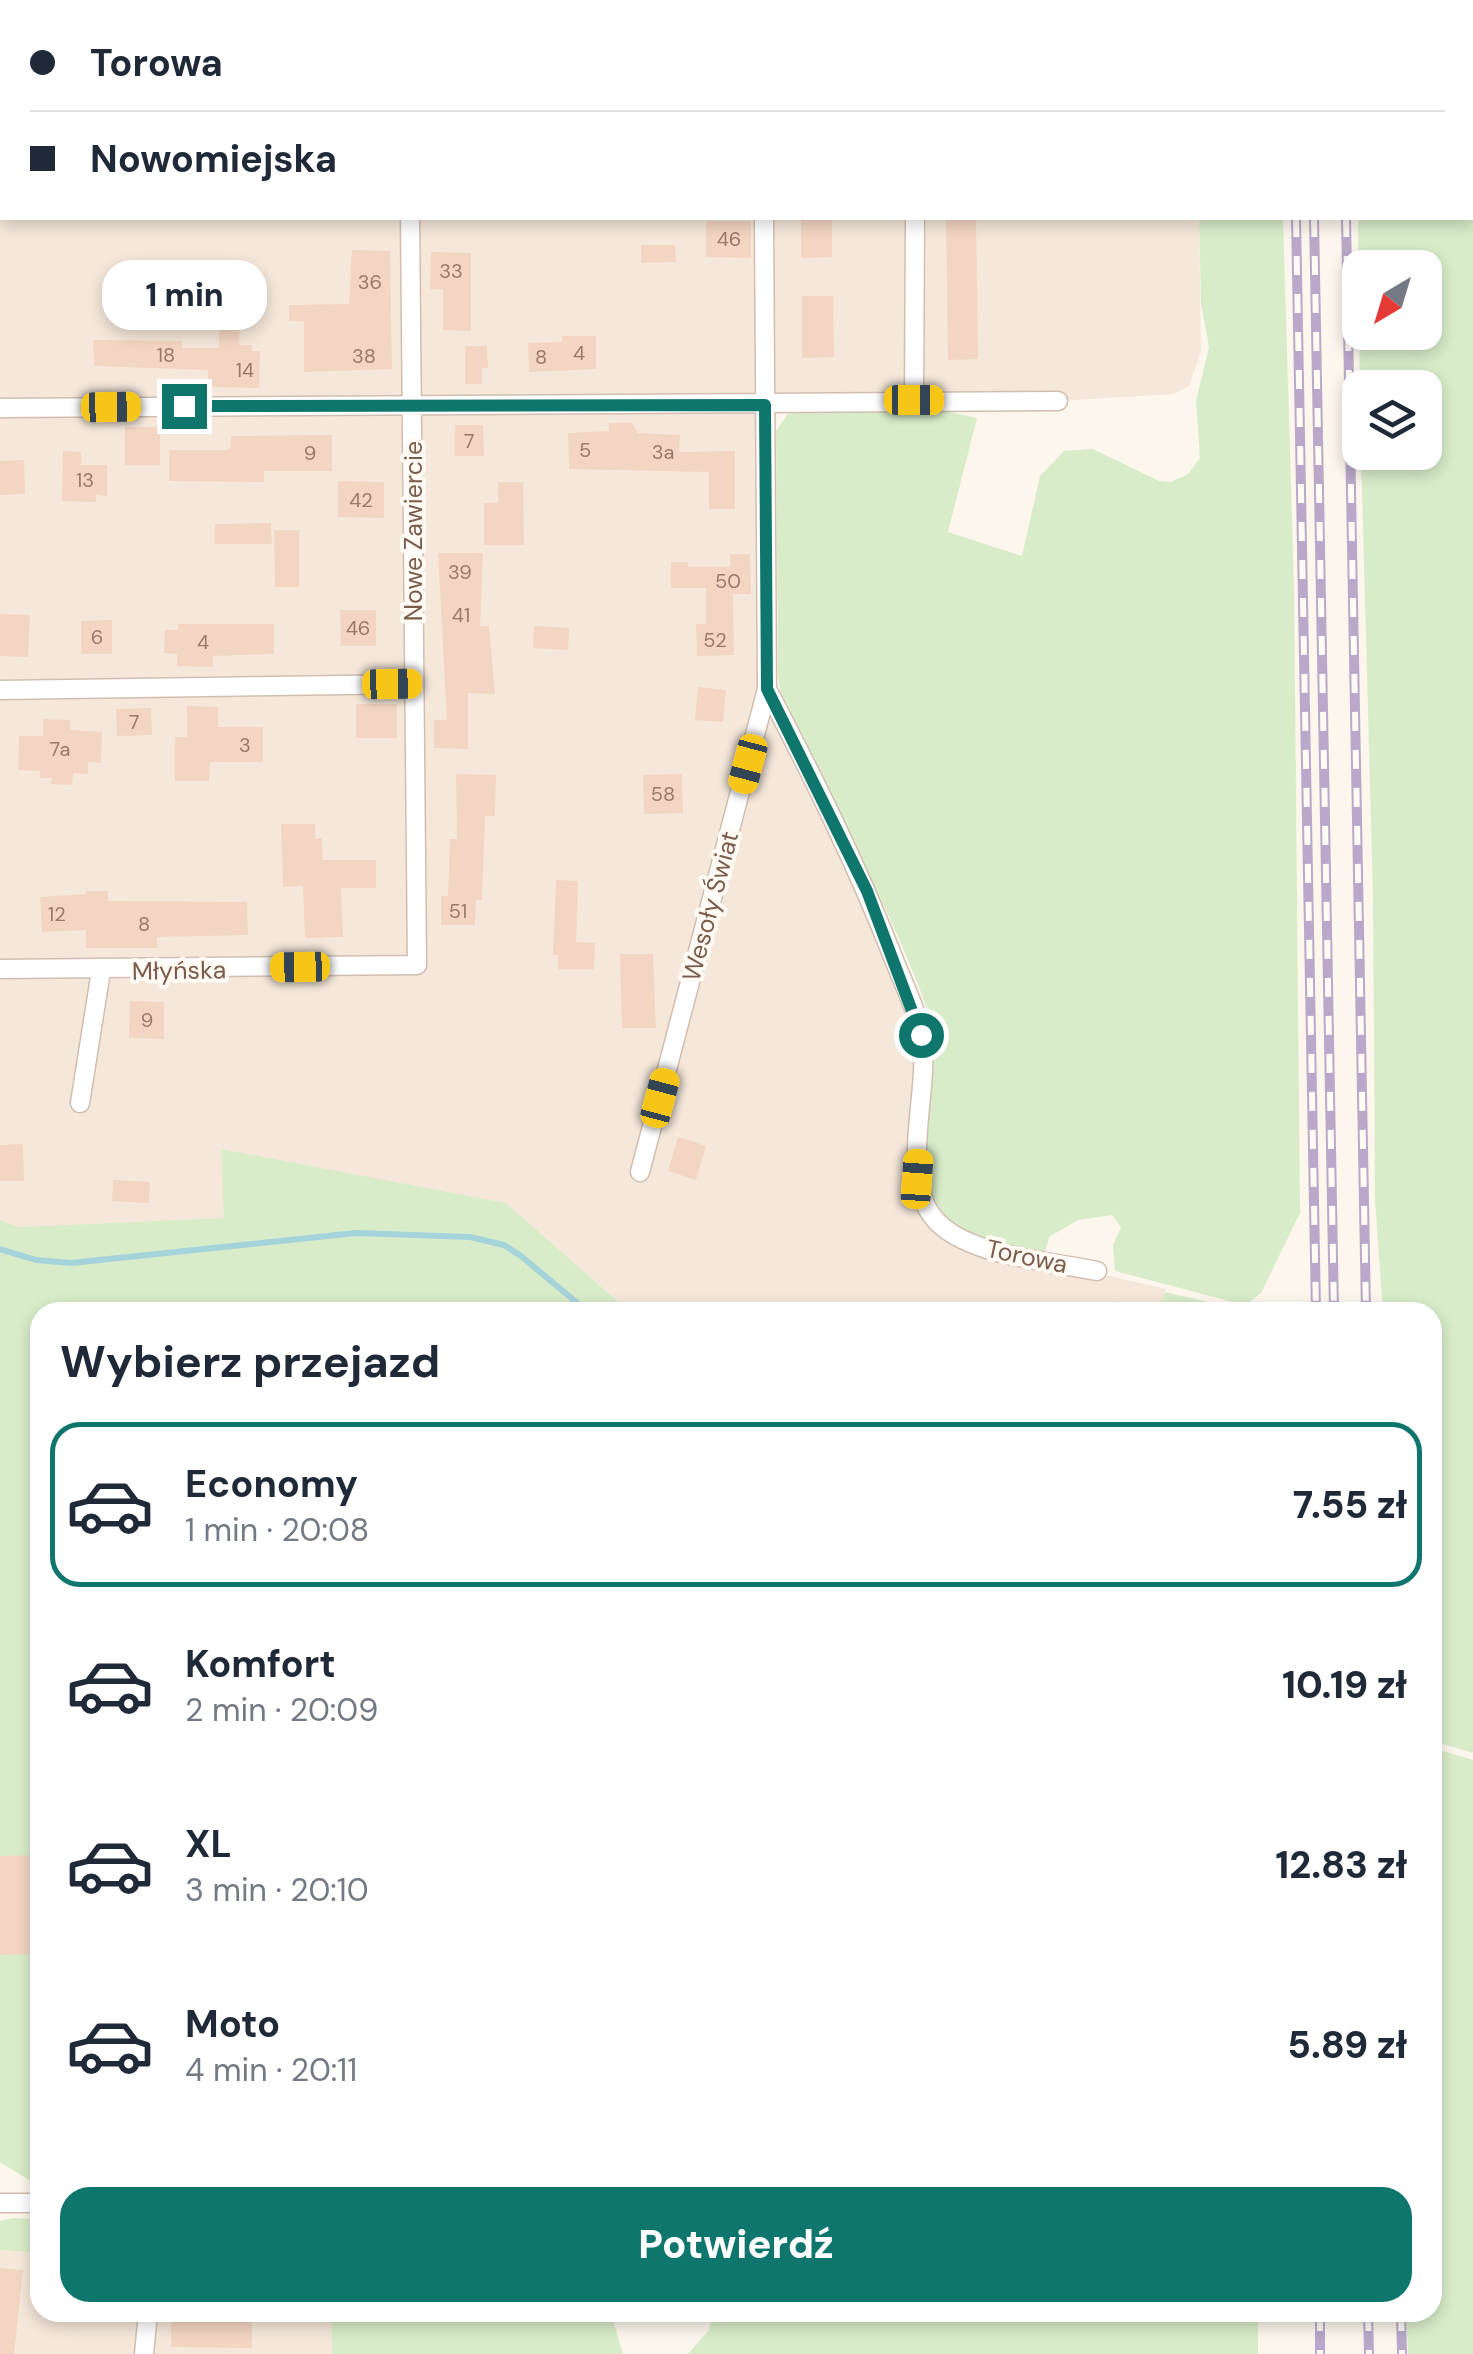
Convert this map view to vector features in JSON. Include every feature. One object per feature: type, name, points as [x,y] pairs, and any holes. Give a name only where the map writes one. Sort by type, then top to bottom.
[{"type":"street","name":"Nowe Zawiercie","points":[[410,220],[418,965]]},
{"type":"street","name":"Wesoły Świat","points":[[640,1172],[767,689],[764,220]]},
{"type":"street","points":[[914,400],[915,220]]},
{"type":"street","points":[[0,408],[1058,401]]},
{"type":"street","points":[[0,690],[414,684]]},
{"type":"street","name":"Torowa","points":[[767,689],[867,891],[921,1035],[924,1068],[917,1179],[922,1201],[935,1220],[970,1244],[1096,1271]]},
{"type":"street","name":"Młyńska","points":[[0,969],[418,965]]},
{"type":"street","points":[[80,1103],[102,971]]},
{"type":"street","points":[[0,2203],[30,2203]]},
{"type":"street","points":[[144,2354],[147,2322]]},
{"type":"shaded area","points":[[0,220],[1199,220],[1201,352],[1189,386],[1174,394],[1058,401],[766,405],[767,689],[913,1009],[922,1201],[970,1244],[1166,1289],[1161,1302],[619,1302],[506,1203],[221,1150],[225,1218],[19,1227],[0,1220]]},
{"type":"shaded area","points":[[0,2250],[30,2252],[30,2322],[331,2322],[332,2354],[0,2354]]},
{"type":"green space","points":[[1199,220],[1283,220],[1294,586],[1300,1213],[1261,1293],[1250,1302],[1233,1302],[1115,1271],[1113,1245],[1121,1227],[1112,1215],[1078,1220],[1049,1237],[1045,1253],[972,1235],[938,1206],[926,1166],[933,1047],[926,1006],[889,917],[782,703],[778,675],[776,431],[789,412],[945,411],[977,418],[948,532],[1022,556],[1040,476],[1064,451],[1093,449],[1159,481],[1171,482],[1188,474],[1200,458],[1196,401],[1209,347],[1201,303]]},
{"type":"green space","points":[[1358,220],[1473,220],[1473,1753],[1442,1744],[1442,1302],[1382,1302],[1375,1200],[1373,896],[1361,470],[1442,470],[1442,370],[1360,370],[1359,350],[1442,350],[1442,250],[1358,250]]},
{"type":"green space","points":[[221,1149],[506,1203],[619,1302],[30,1302],[30,2181],[0,2162],[0,1220],[19,1227],[224,1218]]},
{"type":"green space","points":[[1165,1292],[1208,1302],[1161,1302]]},
{"type":"green space","points":[[1442,1751],[1473,1760],[1473,2354],[1408,2354],[1406,2322],[1442,2322]]},
{"type":"green space","points":[[30,2219],[30,2252],[0,2250],[0,2221]]},
{"type":"green space","points":[[331,2322],[614,2322],[623,2354],[332,2354]]},
{"type":"green space","points":[[711,2322],[1258,2322],[1258,2354],[688,2354],[709,2330]]},
{"type":"building","points":[[801,220],[832,220],[832,257],[801,258]]},
{"type":"building","points":[[946,220],[976,220],[978,359],[948,360]]},
{"type":"building","points":[[706,221],[751,221],[751,258],[706,257]]},
{"type":"building","points":[[641,245],[675,245],[676,262],[641,263]]},
{"type":"building","points":[[352,250],[390,251],[392,369],[304,372],[304,321],[289,321],[289,305],[349,304]]},
{"type":"building","points":[[431,252],[471,253],[471,331],[443,330],[443,289],[430,289]]},
{"type":"building","points":[[802,296],[833,296],[834,357],[802,358]]},
{"type":"building","points":[[219,312],[240,312],[239,345],[252,345],[252,351],[260,351],[259,388],[208,387],[208,370],[94,366],[93,340],[182,341],[182,348],[219,348]]},
{"type":"building","points":[[562,336],[596,336],[596,369],[529,372],[528,343],[562,342]]},
{"type":"building","points":[[465,346],[487,346],[488,368],[482,368],[482,384],[465,384]]},
{"type":"building","points":[[609,423],[632,423],[638,433],[680,435],[679,452],[735,451],[735,509],[709,509],[709,472],[569,469],[568,433],[609,431]]},
{"type":"building","points":[[455,425],[483,425],[484,456],[455,456]]},
{"type":"building","points":[[125,427],[160,427],[160,465],[125,465]]},
{"type":"building","points":[[332,435],[332,471],[264,471],[264,482],[169,481],[169,450],[225,450],[231,448],[231,436]]},
{"type":"building","points":[[63,451],[81,452],[81,465],[107,465],[107,496],[96,495],[96,502],[62,501]]},
{"type":"building","points":[[24,460],[25,494],[0,495],[0,461]]},
{"type":"building","points":[[338,481],[384,482],[384,518],[338,517]]},
{"type":"building","points":[[498,482],[523,482],[524,545],[484,545],[484,503],[498,503]]},
{"type":"building","points":[[271,523],[272,544],[215,544],[215,524]]},
{"type":"building","points":[[274,530],[299,530],[299,587],[275,587]]},
{"type":"building","points":[[438,553],[483,553],[480,626],[489,626],[495,694],[468,693],[468,749],[434,748],[434,720],[447,720]]},
{"type":"building","points":[[730,554],[750,554],[751,594],[733,594],[734,655],[697,656],[696,624],[706,624],[706,588],[671,588],[671,562],[688,562],[688,567],[730,567]]},
{"type":"building","points":[[340,610],[376,610],[376,646],[341,646]]},
{"type":"building","points":[[0,614],[30,615],[28,657],[0,656]]},
{"type":"building","points":[[112,620],[112,654],[81,654],[81,621]]},
{"type":"building","points":[[178,624],[274,624],[274,654],[213,656],[213,667],[177,666],[177,654],[164,653],[165,630],[178,630]]},
{"type":"building","points":[[534,626],[569,628],[568,650],[533,648]]},
{"type":"building","points":[[698,687],[726,690],[723,722],[695,720]]},
{"type":"building","points":[[356,704],[397,704],[397,738],[356,738]]},
{"type":"building","points":[[187,706],[218,707],[218,727],[263,727],[263,762],[210,762],[209,781],[175,781],[175,737],[187,737]]},
{"type":"building","points":[[151,708],[152,735],[117,736],[116,709]]},
{"type":"building","points":[[43,719],[70,720],[70,730],[102,732],[101,763],[88,762],[88,774],[73,773],[72,785],[51,784],[52,778],[40,778],[40,771],[18,770],[19,736],[43,736]]},
{"type":"building","points":[[456,774],[496,775],[495,816],[485,816],[482,900],[476,900],[475,925],[441,925],[441,896],[448,896],[450,839],[457,839]]},
{"type":"building","points":[[682,774],[683,813],[644,814],[643,775]]},
{"type":"building","points":[[281,824],[315,824],[315,839],[322,838],[323,860],[376,860],[376,888],[341,888],[343,937],[305,938],[303,886],[283,887]]},
{"type":"building","points":[[556,880],[578,881],[576,942],[595,943],[594,969],[558,969],[558,955],[553,955]]},
{"type":"building","points":[[108,891],[108,901],[247,902],[248,935],[157,937],[157,948],[86,948],[86,930],[42,932],[40,897]]},
{"type":"building","points":[[620,954],[653,954],[656,1028],[622,1028]]},
{"type":"building","points":[[130,1001],[164,1002],[164,1039],[129,1038]]},
{"type":"building","points":[[678,1137],[706,1146],[696,1180],[668,1171]]},
{"type":"building","points":[[23,1144],[24,1181],[0,1181],[0,1145]]},
{"type":"building","points":[[113,1180],[150,1182],[149,1203],[112,1201]]},
{"type":"building","points":[[30,1855],[30,1954],[0,1955],[0,1856]]},
{"type":"building","points":[[0,2268],[23,2270],[14,2354],[0,2354]]},
{"type":"building","points":[[171,2322],[252,2322],[252,2348],[171,2347]]},
{"type":"waterway","points":[[0,1249],[36,1260],[71,1263],[356,1233],[470,1237],[504,1245],[576,1302]]},
{"type":"railway","points":[[1296,220],[1316,1302]]},
{"type":"railway","points":[[1314,220],[1334,1302]]},
{"type":"railway","points":[[1346,220],[1366,1302]]},
{"type":"railway","points":[[1320,2322],[1320,2354]]},
{"type":"railway","points":[[1368,2322],[1369,2354]]},
{"type":"railway","points":[[1401,2322],[1402,2354]]},
{"type":"route","points":[[184,406],[765,405],[767,689],[833,815],[867,891],[921,1035]]}]
